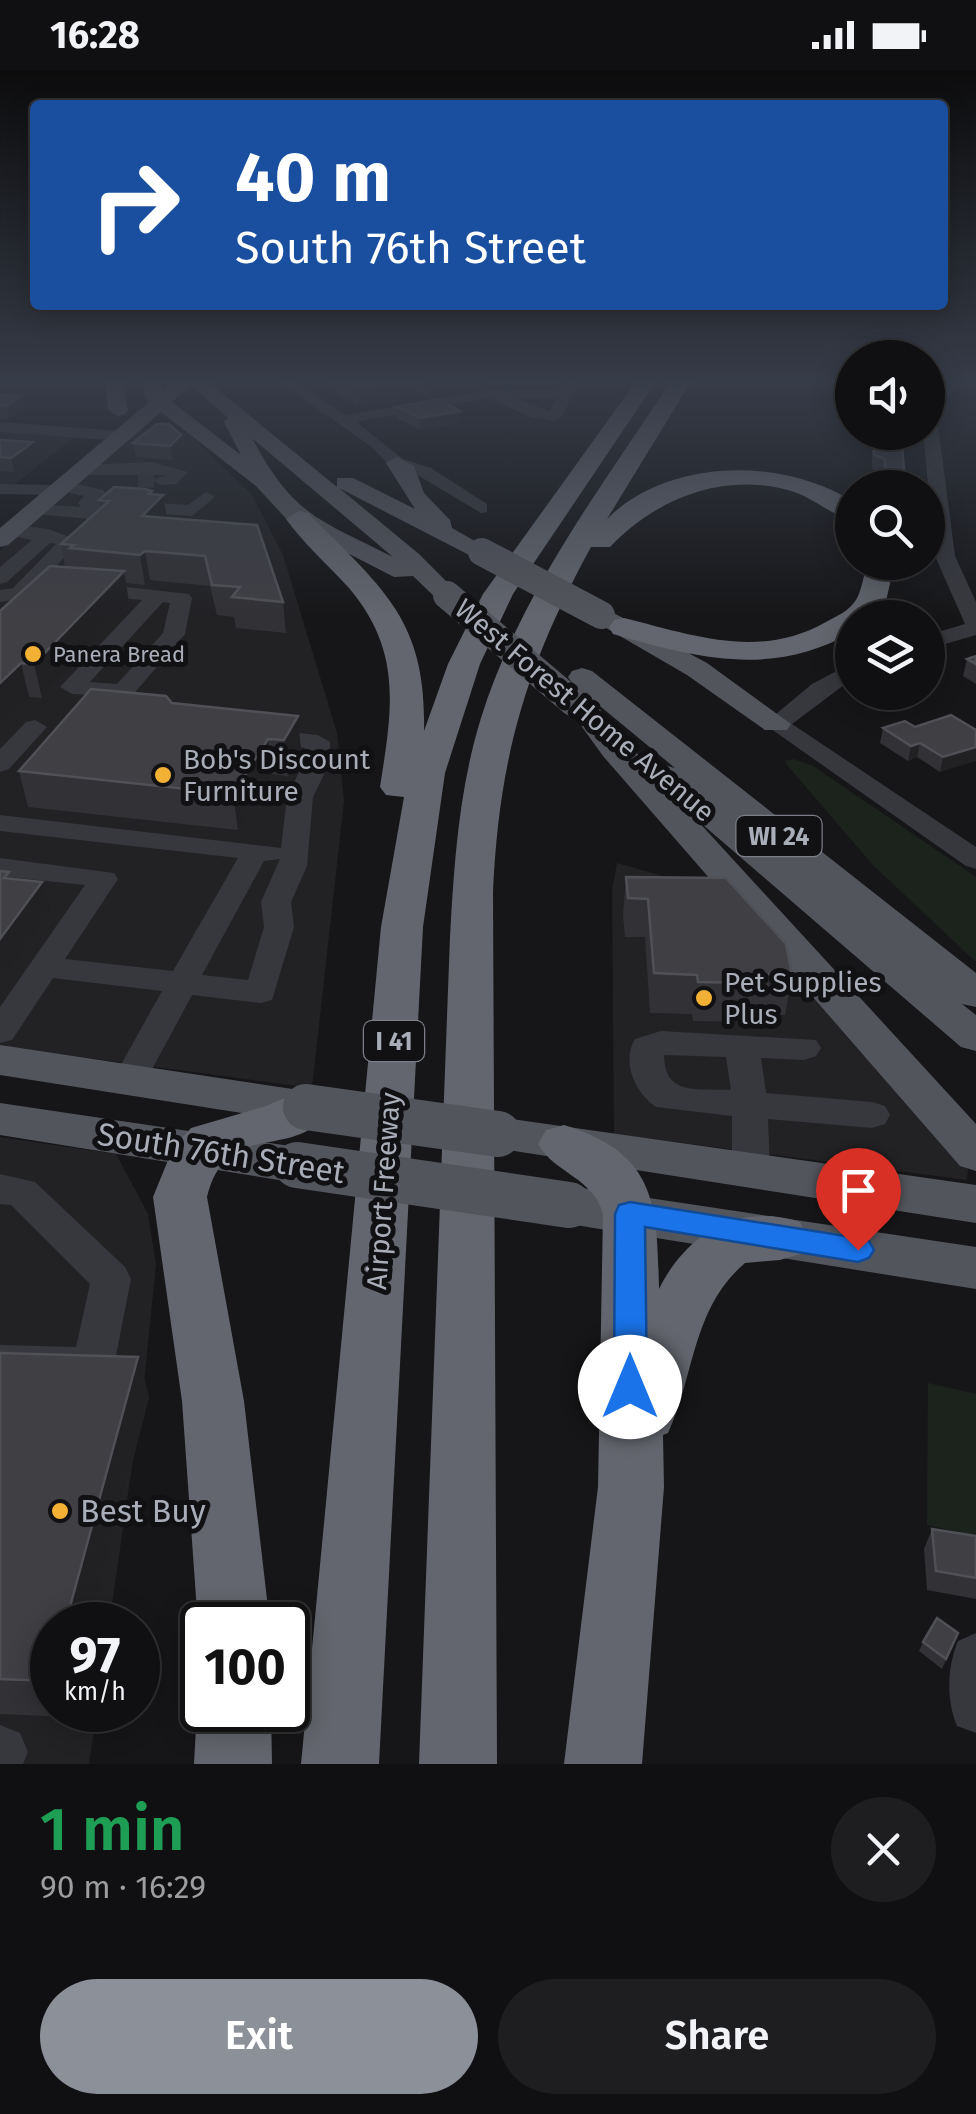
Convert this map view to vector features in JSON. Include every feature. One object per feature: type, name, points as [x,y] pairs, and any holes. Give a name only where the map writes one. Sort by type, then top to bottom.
[{"type":"highway","name":"Airport Freeway","points":[[340,1764],[402,927],[427,772],[464,664],[518,564],[592,459]]},
{"type":"highway","points":[[458,1764],[464,1220],[477,854],[498,720],[512,680],[556,582],[633,459]]},
{"type":"highway","points":[[556,582],[580,565],[630,509],[681,486],[720,480],[774,482],[821,494],[835,502]]},
{"type":"highway","points":[[299,518],[353,572],[386,614],[408,665],[411,706],[384,883],[402,927]]},
{"type":"highway","points":[[612,621],[700,650],[754,652],[814,640],[835,629]]},
{"type":"highway","points":[[232,1602],[213,1400],[180,1197],[184,1176],[197,1152],[217,1136],[235,1128],[273,1124],[306,1107]]},
{"type":"highway","points":[[564,1144],[615,1176],[630,1214],[631,1487]]},
{"type":"highway","points":[[603,1764],[631,1487],[652,1383],[694,1276],[728,1244],[780,1238]]},
{"type":"highway","points":[[233,1764],[234,1732]]},
{"type":"main road","points":[[31,496],[66,459]]},
{"type":"main road","points":[[0,506],[31,496],[82,470],[95,459]]},
{"type":"main road","points":[[235,459],[299,518],[453,586]]},
{"type":"main road","points":[[253,459],[267,486]]},
{"type":"main road","name":"West Forest Home Avenue","points":[[289,459],[410,559],[453,586]]},
{"type":"main road","name":"West Forest Home Avenue","points":[[317,459],[453,586],[976,1037]]},
{"type":"main road","points":[[397,463],[406,471],[414,495],[427,512],[470,545]]},
{"type":"main road","points":[[346,482],[612,621],[696,669],[776,724]]},
{"type":"main road","points":[[581,697],[614,749],[976,1154]]},
{"type":"main road","name":"West Forest Home Avenue","points":[[581,697],[976,994]]},
{"type":"main road","name":"South 76th Street","points":[[0,1060],[976,1204]]},
{"type":"main road","points":[[0,1088],[109,1076]]},
{"type":"main road","name":"South 76th Street","points":[[0,1119],[976,1268]]},
{"type":"street","points":[[393,459],[425,472],[481,508]]},
{"type":"street","points":[[934,459],[945,556],[976,627],[945,637]]},
{"type":"street","points":[[82,470],[129,475],[152,467],[179,472],[171,480],[161,480]]},
{"type":"street","points":[[48,535],[31,496],[97,494],[86,503],[192,511],[206,497]]},
{"type":"street","points":[[0,578],[48,535]]},
{"type":"street","points":[[0,619],[16,593],[70,545],[70,541],[48,535]]},
{"type":"street","points":[[16,593],[62,586],[158,595],[182,598],[174,634],[124,692],[72,687],[158,595]]},
{"type":"street","points":[[835,680],[776,724],[976,860]]},
{"type":"street","points":[[0,764],[35,727]]},
{"type":"street","points":[[44,967],[260,992],[279,926],[276,902],[293,856],[300,797],[318,762],[318,742],[224,732]]},
{"type":"street","points":[[0,823],[293,856]]},
{"type":"street","points":[[109,1076],[182,983],[255,852]]},
{"type":"street","points":[[0,867],[104,879],[0,1032]]},
{"type":"street","points":[[804,1048],[661,1043],[646,1047],[647,1077],[652,1089],[668,1098],[872,1114]]},
{"type":"street","points":[[742,1046],[750,1104],[750,1171]]},
{"type":"street","points":[[0,1189],[22,1192],[111,1279],[93,1366],[0,1364]]},
{"type":"street","points":[[976,1659],[976,1707]]},
{"type":"shaded area","points":[[0,459],[47,459],[0,496]]},
{"type":"shaded area","points":[[106,459],[215,459],[252,495],[283,555],[337,733],[344,801],[312,1088],[0,1046],[0,550]]},
{"type":"shaded area","points":[[793,759],[813,766],[976,877],[976,962],[873,865],[785,761]]},
{"type":"shaded area","points":[[617,863],[733,896],[968,1169],[967,1180],[614,1134],[612,890]]},
{"type":"shaded area","points":[[0,1137],[116,1154],[148,1214],[156,1265],[144,1383],[112,1602],[30,1602],[30,1732],[94,1732],[89,1764],[0,1764]]},
{"type":"shaded area","points":[[928,1383],[976,1394],[976,1536],[927,1525]]},
{"type":"building","points":[[885,459],[903,459],[904,470],[885,470]]},
{"type":"building","points":[[114,487],[145,489],[152,491],[149,494],[163,495],[142,516],[257,525],[283,602],[232,597],[240,587],[212,585],[205,556],[145,551],[140,555],[61,544],[109,501],[99,500]]},
{"type":"building","points":[[50,566],[124,571],[34,664],[21,663],[0,683],[0,611]]},
{"type":"building","points":[[91,689],[166,696],[172,703],[298,716],[284,740],[268,739],[233,794],[19,771]]},
{"type":"building","points":[[951,715],[976,730],[976,747],[943,757],[920,743],[911,746],[883,728],[905,721],[915,727]]},
{"type":"building","points":[[0,871],[9,872],[4,878],[42,882],[0,939]]},
{"type":"building","points":[[626,877],[726,878],[786,944],[792,975],[749,974],[750,983],[698,982],[697,975],[654,973],[648,899],[628,898]]},
{"type":"building","name":"Best Buy","points":[[0,1353],[138,1357],[71,1602],[30,1602],[30,1680],[0,1679]]},
{"type":"building","points":[[932,1529],[976,1536],[976,1578],[936,1571]]},
{"type":"building","points":[[937,1618],[958,1633],[946,1659],[923,1642]]},
{"type":"tunnel","points":[[138,479],[161,480]]},
{"type":"place","name":"Panera Bread","points":[[33,654]]},
{"type":"place","name":"Bob's Discount Furniture","points":[[163,775]]},
{"type":"place","name":"Pet Supplies Plus","points":[[704,998]]},
{"type":"place","name":"Best Buy","points":[[60,1511]]},
{"type":"route","points":[[630,1387],[630,1214],[858,1250]]}]
